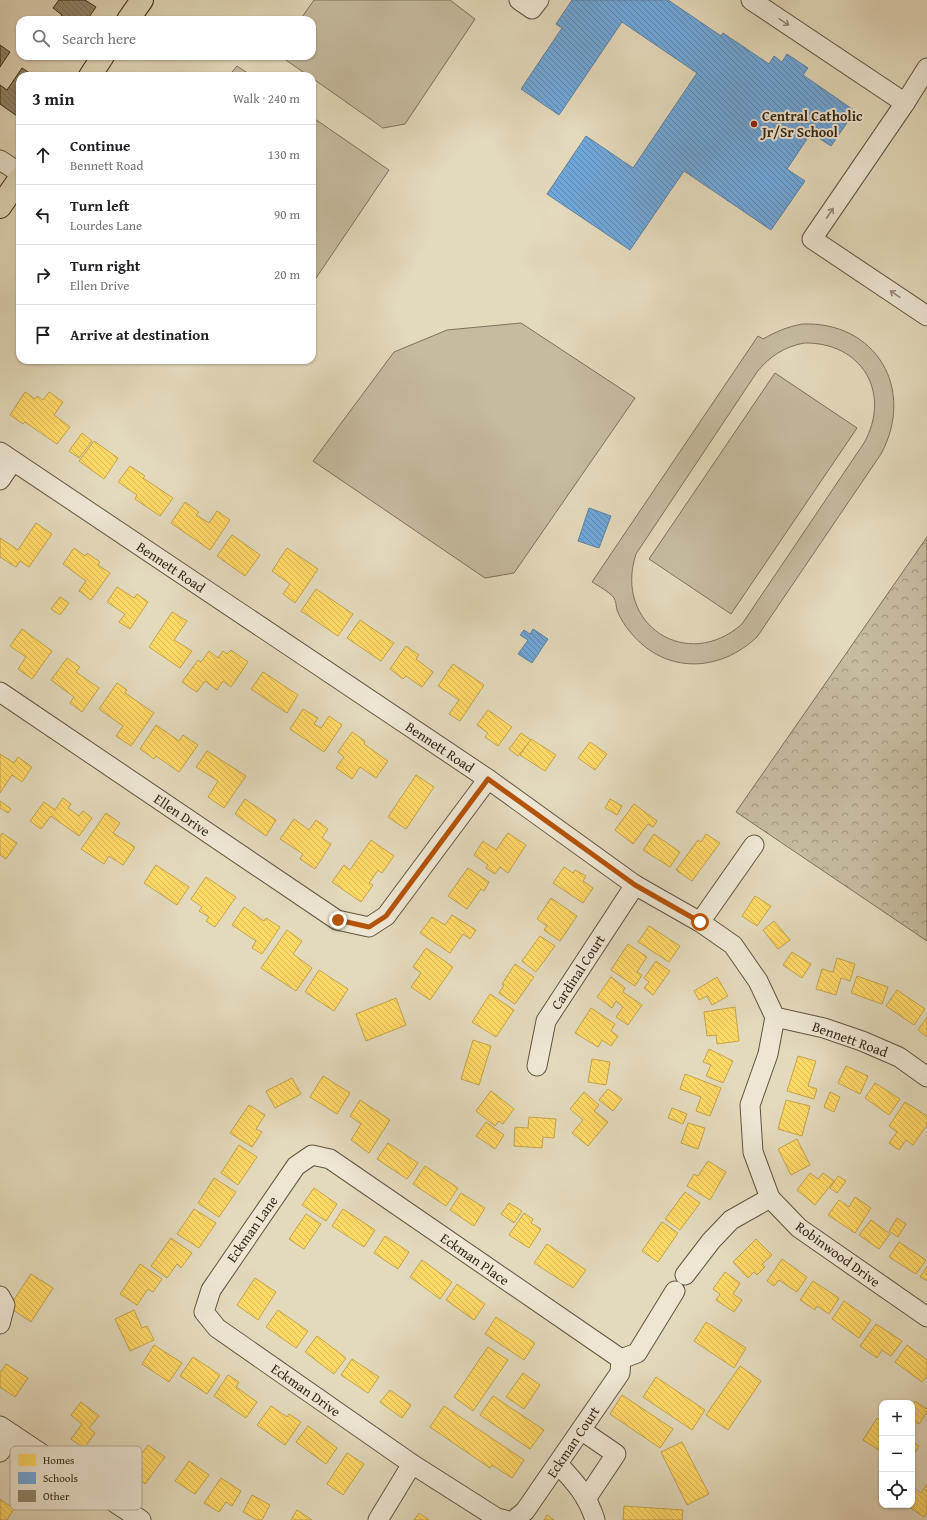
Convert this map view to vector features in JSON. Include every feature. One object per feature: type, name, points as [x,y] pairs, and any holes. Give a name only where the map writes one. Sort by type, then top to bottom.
[{"type":"main road","points":[[131,16],[142,0]]},
{"type":"main road","points":[[93,72],[100,60]]},
{"type":"main road","points":[[0,207],[16,184]]},
{"type":"street","points":[[519,0],[532,9],[539,0]]},
{"type":"street","points":[[751,0],[905,103]]},
{"type":"street","points":[[927,68],[905,103],[812,239],[927,316]]},
{"type":"street","points":[[0,160],[16,170]]},
{"type":"street","points":[[0,480],[7,456]]},
{"type":"street","name":"Bennett Road","points":[[7,456],[488,779],[635,885],[700,922],[732,945],[758,981],[775,1017],[824,1028],[862,1041],[899,1057],[927,1077]]},
{"type":"street","name":"Ellen Drive","points":[[0,692],[338,920],[369,927],[386,916],[488,779]]},
{"type":"street","points":[[700,922],[754,845]]},
{"type":"street","name":"Cardinal Court","points":[[537,1066],[546,1021],[635,885]]},
{"type":"street","name":"Robinwood Drive","points":[[775,1017],[768,1054],[750,1105],[753,1152],[770,1198],[799,1228],[927,1317]]},
{"type":"street","name":"Eckman Lane","points":[[204,1312],[211,1290],[215,1283],[296,1166],[312,1155]]},
{"type":"street","name":"Eckman Place","points":[[312,1155],[330,1159],[629,1356]]},
{"type":"street","points":[[685,1275],[711,1241],[731,1220],[770,1198]]},
{"type":"street","name":"Eckman Court","points":[[514,1520],[525,1511],[620,1373],[629,1356],[675,1291]]},
{"type":"street","points":[[0,1296],[5,1305],[0,1324]]},
{"type":"street","name":"Eckman Drive","points":[[204,1312],[217,1328],[412,1464],[497,1518],[505,1520]]},
{"type":"street","points":[[0,1452],[6,1430],[30,1446]]},
{"type":"street","points":[[581,1430],[616,1454],[586,1499]]},
{"type":"street","points":[[378,1520],[412,1464]]},
{"type":"street","points":[[558,1464],[580,1487],[595,1520]]},
{"type":"street","points":[[126,1510],[141,1520]]},
{"type":"green space","points":[[314,0],[450,0],[475,19],[405,124],[383,128],[316,81],[316,72],[303,72],[286,60],[316,60],[316,16],[303,16]]},
{"type":"green space","points":[[237,66],[246,72],[232,72]]},
{"type":"green space","points":[[316,120],[389,170],[316,278]]},
{"type":"green space","points":[[521,323],[635,398],[514,573],[485,578],[313,461],[394,352],[447,330]]},
{"type":"green space","points":[[797,325],[828,326],[850,334],[869,347],[882,364],[891,384],[894,406],[891,430],[881,454],[757,637],[742,649],[727,657],[710,662],[693,664],[676,662],[660,656],[645,647],[631,633],[617,610],[614,598],[592,582],[758,336],[763,339],[781,330]],"holes":[[[804,343],[824,345],[842,351],[856,361],[866,374],[873,389],[875,406],[872,424],[864,443],[742,624],[721,638],[699,644],[678,642],[660,634],[645,620],[635,601],[632,579],[636,554],[762,366],[772,357],[790,347]]]},
{"type":"green space","points":[[775,373],[857,428],[731,614],[649,559]]},
{"type":"green space","points":[[927,537],[927,941],[736,812]]},
{"type":"building: Homes","points":[[25,392],[35,399],[37,396],[43,400],[49,392],[63,402],[54,415],[70,427],[57,444],[25,422],[23,424],[10,415]]},
{"type":"building: Homes","points":[[82,433],[92,441],[79,458],[69,451]]},
{"type":"building: Homes","points":[[94,441],[118,458],[104,479],[79,461]]},
{"type":"building: Homes","points":[[130,466],[145,476],[143,478],[173,498],[160,516],[135,499],[137,495],[118,482]]},
{"type":"building: Homes","points":[[185,502],[199,512],[196,515],[209,523],[217,511],[230,520],[210,550],[171,523]]},
{"type":"building: Homes","points":[[36,523],[52,534],[29,567],[20,561],[16,567],[0,557],[0,538],[18,550]]},
{"type":"building: Homes","points":[[232,535],[260,555],[245,576],[217,556]]},
{"type":"building: Homes","points":[[74,548],[85,556],[87,553],[100,562],[98,565],[110,573],[91,600],[79,591],[86,581],[63,564]]},
{"type":"building: Homes","points":[[287,548],[318,569],[295,603],[283,594],[290,584],[272,571]]},
{"type":"building: Homes","points":[[117,587],[134,598],[137,594],[148,602],[130,629],[119,622],[125,614],[107,602]]},
{"type":"building: Homes","points":[[316,589],[353,614],[338,636],[301,611]]},
{"type":"building: Homes","points":[[60,597],[69,603],[60,615],[51,609]]},
{"type":"building: Homes","points":[[172,612],[187,621],[174,640],[192,651],[180,668],[149,647]]},
{"type":"building: Homes","points":[[360,620],[394,643],[381,661],[347,638]]},
{"type":"building: Homes","points":[[22,629],[52,651],[32,679],[18,669],[26,657],[10,646]]},
{"type":"building: Homes","points":[[406,646],[419,655],[416,659],[433,672],[422,687],[406,676],[403,679],[390,669]]},
{"type":"building: Homes","points":[[231,650],[248,662],[231,687],[223,681],[217,690],[205,681],[197,692],[182,682],[198,660],[201,662],[209,651],[218,658],[223,651],[227,654]]},
{"type":"building: Homes","points":[[67,658],[80,667],[76,672],[99,688],[82,712],[70,703],[74,697],[51,680]]},
{"type":"building: Homes","points":[[453,664],[484,685],[460,721],[449,714],[459,700],[438,686]]},
{"type":"building: Homes","points":[[263,672],[298,695],[287,713],[251,689]]},
{"type":"building: Homes","points":[[117,683],[127,690],[125,693],[154,713],[131,746],[116,736],[123,726],[99,709]]},
{"type":"building: Homes","points":[[303,709],[318,718],[314,724],[321,728],[329,716],[342,725],[324,752],[290,729]]},
{"type":"building: Homes","points":[[488,710],[512,727],[498,746],[485,737],[488,733],[477,725]]},
{"type":"building: Homes","points":[[156,725],[179,741],[183,735],[198,745],[179,772],[156,756],[154,759],[140,749]]},
{"type":"building: Homes","points":[[352,732],[365,741],[364,744],[388,761],[376,778],[360,767],[352,779],[336,768],[344,757],[338,752]]},
{"type":"building: Homes","points":[[521,733],[531,740],[518,756],[509,749]]},
{"type":"building: Homes","points":[[531,739],[556,755],[545,771],[520,755]]},
{"type":"building: Homes","points":[[590,742],[607,754],[595,770],[578,758]]},
{"type":"building: Homes","points":[[207,751],[246,776],[224,808],[208,797],[218,781],[196,767]]},
{"type":"building: Homes","points":[[0,754],[14,763],[18,757],[32,767],[22,782],[12,775],[0,793]]},
{"type":"building: Homes","points":[[416,775],[434,787],[406,829],[388,817]]},
{"type":"building: Homes","points":[[63,798],[71,804],[68,808],[79,816],[83,811],[92,818],[79,836],[51,816],[41,829],[30,821],[44,802],[55,810]]},
{"type":"building: Homes","points":[[245,799],[276,820],[266,836],[235,814]]},
{"type":"building: Homes","points":[[610,799],[622,806],[617,815],[605,808]]},
{"type":"building: Homes","points":[[0,801],[11,809],[8,813],[0,808]]},
{"type":"building: Homes","points":[[634,804],[657,821],[653,827],[648,824],[633,844],[615,830]]},
{"type":"building: Homes","points":[[106,813],[120,823],[113,833],[135,847],[123,865],[109,856],[104,864],[81,849]]},
{"type":"building: Homes","points":[[294,819],[309,830],[316,820],[328,829],[322,838],[331,844],[315,869],[300,859],[303,854],[280,839]]},
{"type":"building: Homes","points":[[2,833],[17,843],[6,859],[0,855],[0,837]]},
{"type":"building: Homes","points":[[508,833],[526,845],[508,873],[500,867],[495,874],[486,868],[488,865],[474,855],[483,841],[496,850]]},
{"type":"building: Homes","points":[[654,834],[680,852],[670,867],[643,850]]},
{"type":"building: Homes","points":[[706,834],[720,843],[692,881],[676,870],[698,840],[701,842]]},
{"type":"building: Homes","points":[[371,840],[394,856],[382,873],[378,870],[369,883],[373,885],[361,902],[332,882],[344,865],[350,870]]},
{"type":"building: Homes","points":[[156,865],[189,887],[177,905],[144,883]]},
{"type":"building: Homes","points":[[564,867],[573,873],[575,870],[586,876],[583,881],[593,888],[583,903],[553,883]]},
{"type":"building: Homes","points":[[468,868],[489,882],[484,891],[481,889],[467,909],[448,896]]},
{"type":"building: Homes","points":[[206,877],[236,897],[215,927],[206,921],[209,917],[199,911],[202,907],[191,899]]},
{"type":"building: Homes","points":[[755,896],[771,906],[757,926],[742,916]]},
{"type":"building: Homes","points":[[551,898],[577,916],[560,941],[544,930],[547,926],[537,919]]},
{"type":"building: Homes","points":[[244,907],[264,921],[266,918],[280,927],[262,954],[252,948],[256,941],[232,925]]},
{"type":"building: Homes","points":[[452,915],[476,930],[470,939],[463,934],[450,953],[420,933],[432,917],[445,925]]},
{"type":"building: Homes","points":[[774,921],[790,940],[778,949],[763,930]]},
{"type":"building: Homes","points":[[649,926],[680,946],[669,962],[638,942]]},
{"type":"building: Homes","points":[[287,930],[302,941],[293,954],[312,968],[296,991],[261,968]]},
{"type":"building: Homes","points":[[540,936],[555,946],[536,972],[522,961]]},
{"type":"building: Homes","points":[[628,944],[647,957],[637,972],[642,975],[635,986],[611,970]]},
{"type":"building: Homes","points":[[426,948],[453,967],[430,1000],[411,987],[421,973],[413,967]]},
{"type":"building: Homes","points":[[792,952],[811,964],[802,978],[783,965]]},
{"type":"building: Homes","points":[[837,958],[855,964],[850,981],[841,978],[836,995],[816,989],[822,969],[833,972]]},
{"type":"building: Homes","points":[[656,961],[670,971],[653,995],[644,988],[649,982],[644,978]]},
{"type":"building: Homes","points":[[515,964],[534,977],[515,1004],[499,993],[504,985],[502,984]]},
{"type":"building: Homes","points":[[319,970],[348,989],[334,1011],[305,992]]},
{"type":"building: Homes","points":[[857,976],[888,987],[882,1004],[851,993]]},
{"type":"building: Homes","points":[[611,977],[625,988],[623,992],[642,1005],[628,1025],[616,1017],[623,1007],[616,1001],[612,1008],[597,997]]},
{"type":"building: Homes","points":[[717,977],[728,996],[712,1005],[707,996],[699,1000],[694,991]]},
{"type":"building: Homes","points":[[897,990],[925,1009],[914,1025],[886,1006]]},
{"type":"building: Homes","points":[[490,994],[514,1010],[496,1037],[472,1022]]},
{"type":"building: Homes","points":[[396,998],[406,1025],[366,1041],[356,1014]]},
{"type":"building: Homes","points":[[735,1007],[739,1041],[717,1044],[716,1035],[707,1036],[704,1012]]},
{"type":"building: Homes","points":[[591,1008],[615,1024],[611,1031],[618,1036],[611,1046],[602,1040],[598,1047],[575,1033]]},
{"type":"building: Homes","points":[[927,1017],[927,1037],[918,1030]]},
{"type":"building: Homes","points":[[473,1040],[491,1046],[479,1085],[461,1079]]},
{"type":"building: Homes","points":[[709,1049],[733,1061],[723,1083],[706,1076],[711,1065],[703,1062]]},
{"type":"building: Homes","points":[[798,1056],[816,1061],[808,1086],[817,1089],[814,1099],[787,1091]]},
{"type":"building: Homes","points":[[592,1059],[610,1062],[606,1085],[588,1082]]},
{"type":"building: Homes","points":[[846,1066],[868,1076],[860,1094],[838,1083]]},
{"type":"building: Homes","points":[[685,1074],[721,1088],[710,1116],[696,1111],[701,1097],[680,1089]]},
{"type":"building: Homes","points":[[323,1076],[350,1093],[337,1114],[310,1097]]},
{"type":"building: Homes","points":[[292,1078],[301,1094],[275,1108],[266,1091]]},
{"type":"building: Homes","points":[[875,1083],[900,1099],[889,1115],[865,1098]]},
{"type":"building: Homes","points":[[608,1089],[622,1099],[613,1111],[599,1100]]},
{"type":"building: Homes","points":[[491,1091],[514,1109],[503,1124],[499,1121],[495,1126],[476,1111]]},
{"type":"building: Homes","points":[[584,1092],[599,1105],[594,1111],[608,1122],[588,1146],[572,1133],[583,1120],[570,1109]]},
{"type":"building: Homes","points":[[830,1092],[840,1097],[834,1112],[824,1107]]},
{"type":"building: Homes","points":[[360,1100],[390,1120],[369,1153],[351,1140],[361,1124],[350,1116]]},
{"type":"building: Homes","points":[[786,1100],[810,1106],[802,1136],[778,1129]]},
{"type":"building: Homes","points":[[905,1102],[927,1116],[927,1125],[913,1145],[906,1140],[899,1150],[889,1143],[897,1132],[889,1126]]},
{"type":"building: Homes","points":[[249,1105],[265,1115],[256,1129],[262,1132],[252,1147],[230,1133]]},
{"type":"building: Homes","points":[[672,1108],[687,1114],[683,1124],[668,1118]]},
{"type":"building: Homes","points":[[529,1117],[556,1119],[554,1138],[543,1137],[542,1148],[514,1146],[515,1127],[528,1128]]},
{"type":"building: Homes","points":[[486,1122],[504,1135],[495,1149],[476,1136]]},
{"type":"building: Homes","points":[[688,1123],[705,1128],[698,1149],[681,1143]]},
{"type":"building: Homes","points":[[797,1139],[810,1165],[791,1175],[778,1149]]},
{"type":"building: Homes","points":[[388,1143],[418,1163],[407,1179],[377,1159]]},
{"type":"building: Homes","points":[[239,1145],[257,1157],[238,1185],[221,1173]]},
{"type":"building: Homes","points":[[708,1161],[726,1172],[710,1200],[687,1186],[694,1174],[698,1176]]},
{"type":"building: Homes","points":[[425,1166],[458,1188],[446,1206],[413,1184]]},
{"type":"building: Homes","points":[[810,1173],[818,1179],[823,1173],[834,1181],[815,1205],[797,1190]]},
{"type":"building: Homes","points":[[838,1176],[846,1181],[837,1193],[830,1188]]},
{"type":"building: Homes","points":[[214,1178],[236,1192],[219,1217],[198,1203]]},
{"type":"building: Homes","points":[[314,1188],[337,1204],[326,1221],[302,1205]]},
{"type":"building: Homes","points":[[685,1192],[700,1203],[680,1230],[665,1219]]},
{"type":"building: Homes","points":[[461,1193],[485,1208],[474,1226],[450,1210]]},
{"type":"building: Homes","points":[[855,1197],[871,1208],[855,1233],[828,1215],[839,1200],[849,1207]]},
{"type":"building: Homes","points":[[509,1203],[522,1211],[514,1223],[501,1214]]},
{"type":"building: Homes","points":[[194,1209],[216,1223],[199,1248],[177,1234]]},
{"type":"building: Homes","points":[[343,1209],[375,1230],[364,1247],[332,1226]]},
{"type":"building: Homes","points":[[524,1213],[533,1219],[531,1223],[541,1229],[529,1248],[509,1235]]},
{"type":"building: Homes","points":[[306,1214],[321,1224],[304,1249],[289,1239]]},
{"type":"building: Homes","points":[[897,1218],[906,1224],[898,1237],[889,1231]]},
{"type":"building: Homes","points":[[871,1220],[890,1234],[879,1249],[859,1235]]},
{"type":"building: Homes","points":[[662,1222],[678,1233],[658,1262],[642,1251]]},
{"type":"building: Homes","points":[[385,1236],[409,1252],[398,1269],[374,1253]]},
{"type":"building: Homes","points":[[171,1238],[192,1253],[181,1268],[177,1264],[167,1278],[151,1266]]},
{"type":"building: Homes","points":[[756,1239],[772,1255],[762,1264],[765,1267],[757,1275],[754,1272],[748,1278],[733,1262]]},
{"type":"building: Homes","points":[[899,1242],[926,1260],[916,1274],[889,1257]]},
{"type":"building: Homes","points":[[547,1244],[586,1270],[573,1288],[534,1263]]},
{"type":"building: Homes","points":[[782,1259],[807,1277],[797,1292],[779,1280],[774,1286],[767,1281]]},
{"type":"building: Homes","points":[[422,1260],[452,1282],[440,1299],[410,1277]]},
{"type":"building: Homes","points":[[140,1264],[162,1279],[153,1292],[148,1289],[137,1305],[120,1294]]},
{"type":"building: Homes","points":[[927,1267],[927,1281],[920,1277]]},
{"type":"building: Homes","points":[[725,1272],[740,1283],[733,1294],[742,1300],[734,1312],[716,1300],[720,1294],[713,1289]]},
{"type":"building: Homes","points":[[31,1274],[53,1288],[31,1322],[9,1307]]},
{"type":"building: Homes","points":[[255,1278],[276,1292],[258,1320],[237,1305]]},
{"type":"building: Homes","points":[[813,1281],[839,1298],[829,1314],[817,1306],[815,1310],[800,1300]]},
{"type":"building: Homes","points":[[457,1284],[485,1304],[474,1320],[446,1300]]},
{"type":"building: Homes","points":[[844,1301],[871,1320],[859,1338],[832,1319]]},
{"type":"building: Homes","points":[[134,1310],[142,1328],[147,1326],[154,1340],[130,1351],[115,1319]]},
{"type":"building: Homes","points":[[278,1310],[308,1331],[296,1348],[266,1327]]},
{"type":"building: Homes","points":[[496,1317],[535,1343],[524,1360],[485,1334]]},
{"type":"building: Homes","points":[[706,1322],[746,1348],[734,1368],[694,1341]]},
{"type":"building: Homes","points":[[876,1324],[902,1341],[891,1356],[882,1350],[877,1358],[860,1346]]},
{"type":"building: Homes","points":[[317,1336],[346,1358],[334,1374],[305,1352]]},
{"type":"building: Homes","points":[[154,1345],[182,1363],[169,1382],[142,1364]]},
{"type":"building: Homes","points":[[907,1345],[927,1360],[927,1376],[922,1382],[895,1362]]},
{"type":"building: Homes","points":[[488,1347],[508,1360],[473,1411],[454,1397]]},
{"type":"building: Homes","points":[[193,1357],[220,1375],[207,1394],[180,1376]]},
{"type":"building: Homes","points":[[352,1359],[379,1377],[368,1393],[341,1375]]},
{"type":"building: Homes","points":[[6,1364],[28,1378],[15,1397],[0,1387],[0,1373]]},
{"type":"building: Homes","points":[[740,1366],[761,1381],[728,1430],[706,1415]]},
{"type":"building: Homes","points":[[523,1373],[540,1385],[524,1409],[506,1397]]},
{"type":"building: Homes","points":[[228,1375],[239,1382],[236,1387],[257,1402],[246,1418],[214,1396]]},
{"type":"building: Homes","points":[[656,1377],[705,1410],[692,1430],[643,1397]]},
{"type":"building: Homes","points":[[390,1390],[411,1405],[402,1418],[380,1402]]},
{"type":"building: Homes","points":[[622,1395],[673,1429],[660,1448],[610,1414]]},
{"type":"building: Homes","points":[[493,1396],[544,1430],[530,1449],[480,1415]]},
{"type":"building: Homes","points":[[915,1401],[927,1409],[927,1412],[919,1424],[915,1422]]},
{"type":"building: Homes","points":[[81,1402],[99,1416],[89,1428],[95,1433],[85,1446],[81,1446],[71,1439],[82,1424],[71,1415]]},
{"type":"building: Homes","points":[[271,1406],[287,1417],[289,1414],[301,1422],[285,1445],[257,1425]]},
{"type":"building: Homes","points":[[444,1406],[524,1460],[512,1478],[492,1465],[490,1468],[430,1427]]},
{"type":"building: Homes","points":[[877,1418],[879,1420],[879,1450],[863,1440]]},
{"type":"building: Homes","points":[[308,1426],[337,1448],[326,1464],[296,1442]]},
{"type":"building: Homes","points":[[682,1442],[709,1494],[687,1505],[661,1452]]},
{"type":"building: Homes","points":[[915,1443],[919,1446],[915,1452]]},
{"type":"building: Homes","points":[[148,1445],[165,1457],[145,1484],[142,1482],[142,1454]]},
{"type":"building: Homes","points":[[347,1453],[364,1464],[343,1495],[327,1484]]},
{"type":"building: Homes","points":[[189,1461],[209,1475],[195,1494],[175,1481]]},
{"type":"building: Homes","points":[[221,1478],[241,1491],[232,1506],[226,1502],[219,1512],[204,1503]]},
{"type":"building: Homes","points":[[927,1484],[927,1513],[924,1517],[910,1508],[915,1508],[915,1488],[921,1493]]},
{"type":"building: Homes","points":[[252,1495],[270,1505],[262,1520],[257,1520],[243,1512]]},
{"type":"building: Homes","points":[[0,1499],[10,1506],[10,1510],[13,1510],[7,1520],[0,1520]]},
{"type":"building: Homes","points":[[624,1506],[683,1510],[682,1520],[623,1520]]},
{"type":"building: Homes","points":[[297,1510],[312,1520],[291,1520]]},
{"type":"building: Homes","points":[[419,1513],[429,1520],[414,1520]]},
{"type":"building: Homes","points":[[547,1515],[554,1520],[544,1520]]},
{"type":"building: Schools","name":"Central Catholic Jr/Sr School","points":[[572,0],[668,0],[721,36],[723,33],[769,64],[774,56],[782,62],[787,54],[808,68],[803,75],[855,111],[831,146],[811,133],[787,169],[805,181],[771,230],[684,171],[630,250],[547,194],[586,136],[633,168],[697,73],[622,22],[559,115],[521,89],[562,28],[556,24]]},
{"type":"building: Schools","points":[[589,508],[611,516],[599,548],[578,541]]},
{"type":"building: Schools","points":[[533,629],[548,639],[532,663],[518,654],[528,640],[520,635],[524,630],[530,634]]},
{"type":"building: Other","points":[[59,0],[85,0],[96,7],[90,16],[61,16],[53,8]]},
{"type":"building: Other","points":[[0,45],[10,52],[0,67]]},
{"type":"building: Other","points":[[22,68],[28,72],[19,72]]},
{"type":"building: Other","points":[[16,77],[16,115],[0,104],[0,85],[7,90]]},
{"type":"place","name":"Central Catholic Jr/Sr School","points":[[754,124]]},
{"type":"route","points":[[338,920],[369,927],[386,916],[488,779],[635,885],[700,922]]}]
